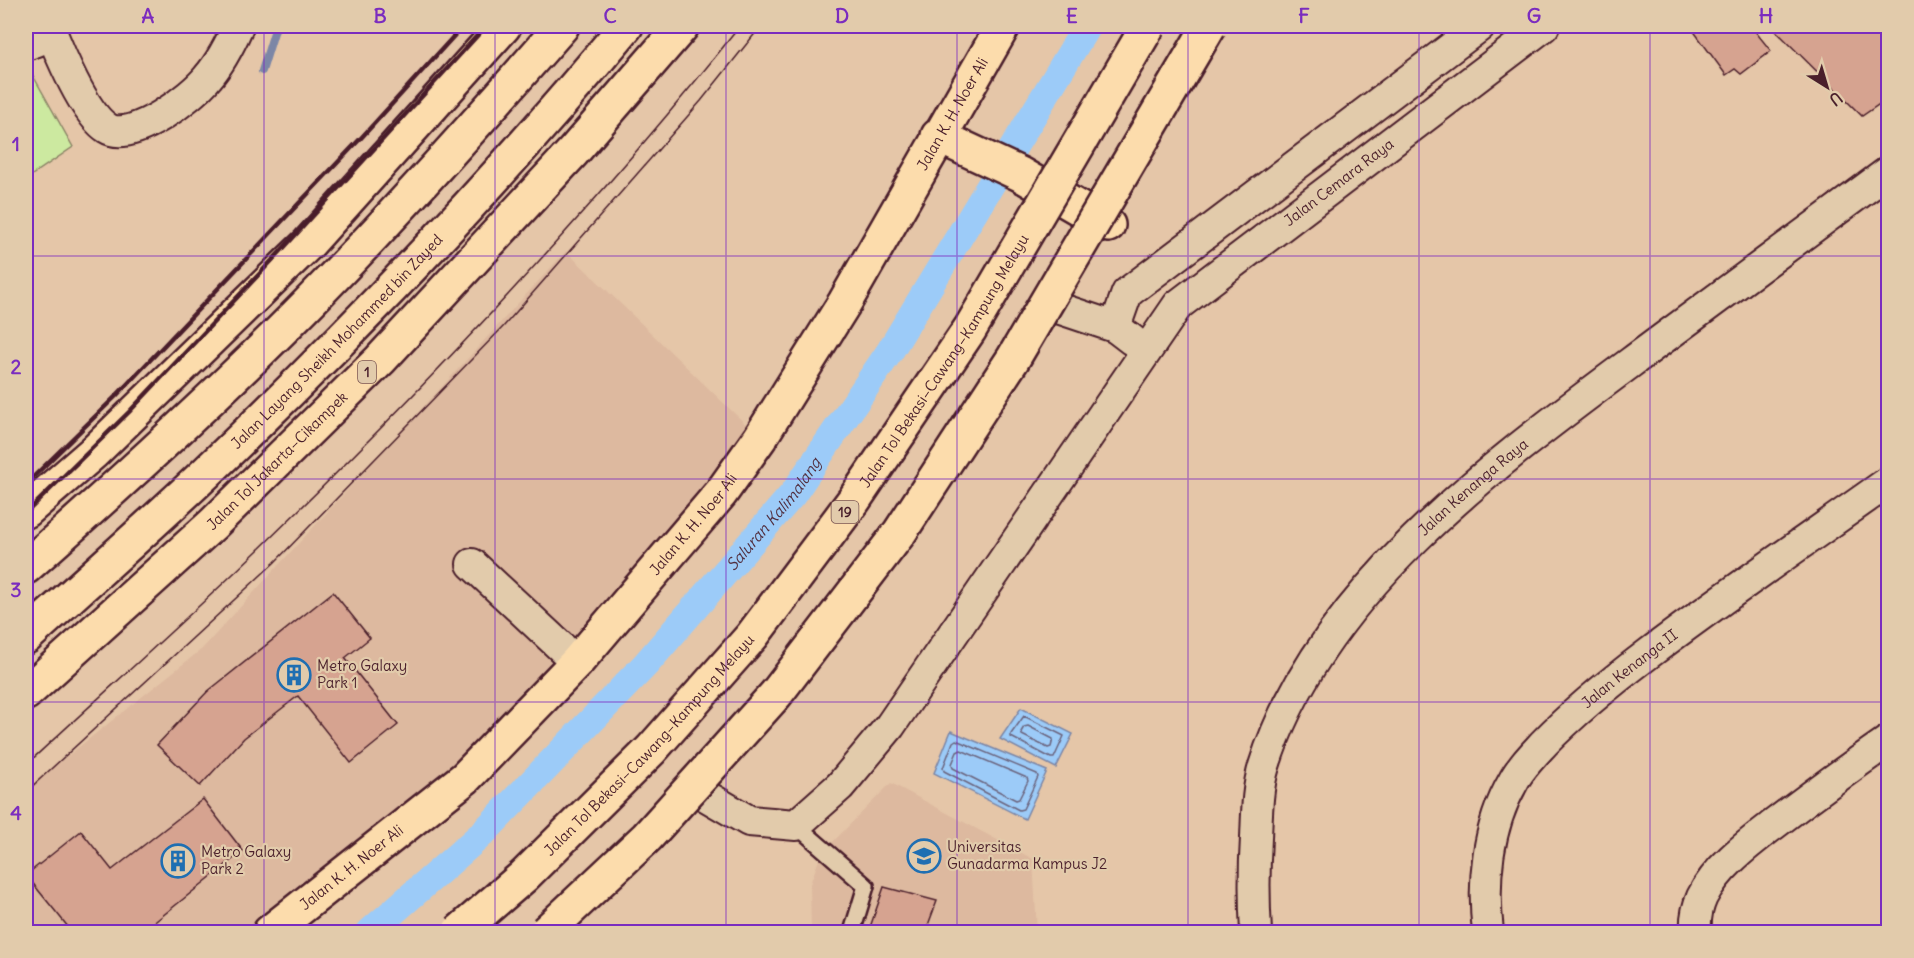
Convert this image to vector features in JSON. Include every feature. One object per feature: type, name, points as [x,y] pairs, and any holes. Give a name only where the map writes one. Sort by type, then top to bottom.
[{"type":"main road","points":[[26,511],[94,452],[309,243],[504,26]]},
{"type":"main road","points":[[26,567],[212,398],[323,288],[466,136],[562,26]]},
{"type":"main road","name":"Jalan Layang Sheikh Mohammed bin Zayed","points":[[26,637],[205,473],[355,326],[484,189],[626,26]]},
{"type":"main road","name":"Jalan Tol Jakarta–Cikampek","points":[[26,693],[213,524],[380,360],[573,153],[682,26]]},
{"type":"main road","name":"Jalan K. H. Noer Ali","points":[[270,933],[465,778],[577,662],[721,493],[760,438],[949,141],[1003,26]]},
{"type":"main road","name":"Jalan Tol Bekasi–Cawang–Kampung Melayu","points":[[459,933],[524,876],[651,750],[752,636],[854,500],[970,329],[1148,26]]},
{"type":"main road","points":[[546,933],[647,837],[776,694],[900,532],[1013,359],[1209,26]]},
{"type":"main road","points":[[555,933],[700,793],[783,702],[867,598],[959,468],[1058,308],[1226,26]]},
{"type":"main road","points":[[949,141],[1020,174],[1108,225]]},
{"type":"street","points":[[37,37],[70,76],[93,112],[107,128],[122,132],[162,115],[194,92],[218,64],[238,26]]},
{"type":"street","points":[[1115,327],[1127,293],[1480,26]]},
{"type":"street","name":"Jalan Cemara Raya","points":[[796,825],[840,786],[890,726],[1178,305],[1544,26]]},
{"type":"street","name":"Jalan Kenanga Raya","points":[[1256,933],[1253,895],[1257,802],[1263,768],[1276,730],[1294,694],[1323,646],[1362,596],[1456,500],[1569,408],[1888,172]]},
{"type":"street","points":[[1058,308],[1115,327],[1146,350]]},
{"type":"street","name":"Jalan Kenanga II","points":[[1488,933],[1486,882],[1494,829],[1499,811],[1513,781],[1534,753],[1568,718],[1616,679],[1691,622],[1888,482]]},
{"type":"street","points":[[472,564],[577,662]]},
{"type":"street","points":[[1696,933],[1697,910],[1702,896],[1728,864],[1747,846],[1819,789],[1888,741]]},
{"type":"street","points":[[700,793],[749,821],[796,825]]},
{"type":"lane","points":[[796,825],[866,886],[852,933]]},
{"type":"shaded area","points":[[566,251],[760,438],[459,771],[264,932],[26,932],[26,789],[202,649]]},
{"type":"shaded area","name":"Universitas Gunadarma Kampus J2","points":[[891,783],[1033,859],[1037,932],[811,932],[810,884],[821,854]]},
{"type":"green space","points":[[26,63],[73,147],[26,179]]},
{"type":"water","points":[[1021,708],[1073,734],[1056,768],[1000,739]]},
{"type":"water","points":[[951,731],[1047,771],[1025,819],[934,773]]},
{"type":"building","points":[[1690,26],[1751,26],[1771,51],[1741,74],[1735,69],[1726,75]]},
{"type":"building","points":[[1771,26],[1880,26],[1888,37],[1888,98],[1862,116]]},
{"type":"building","name":"Metro Galaxy Park 1","points":[[333,592],[370,638],[345,658],[398,725],[351,763],[298,696],[244,738],[200,786],[157,745],[207,692]]},
{"type":"building","name":"Metro Galaxy Park 2","points":[[203,799],[243,851],[141,933],[73,933],[26,875],[81,831],[112,870]]},
{"type":"building","points":[[884,887],[937,901],[925,933],[868,933]]},
{"type":"waterway","points":[[262,71],[276,26]]},
{"type":"waterway","name":"Saluran Kalimalang","points":[[370,932],[482,834],[646,664],[793,494],[890,351],[1087,26]]},
{"type":"tram line","points":[[26,765],[257,551],[446,361],[626,163],[740,26]]},
{"type":"tram line","points":[[26,792],[274,563],[503,327],[701,101],[761,26]]},
{"type":"railway","points":[[26,484],[116,396],[361,138],[463,26]]},
{"type":"railway","points":[[26,513],[129,412],[280,252],[486,26]]},
{"type":"place","name":"Metro Galaxy Park 1","points":[[294,675]]},
{"type":"place","name":"Universitas Gunadarma Kampus J2","points":[[924,856]]},
{"type":"place","name":"Metro Galaxy Park 2","points":[[178,861]]}]
